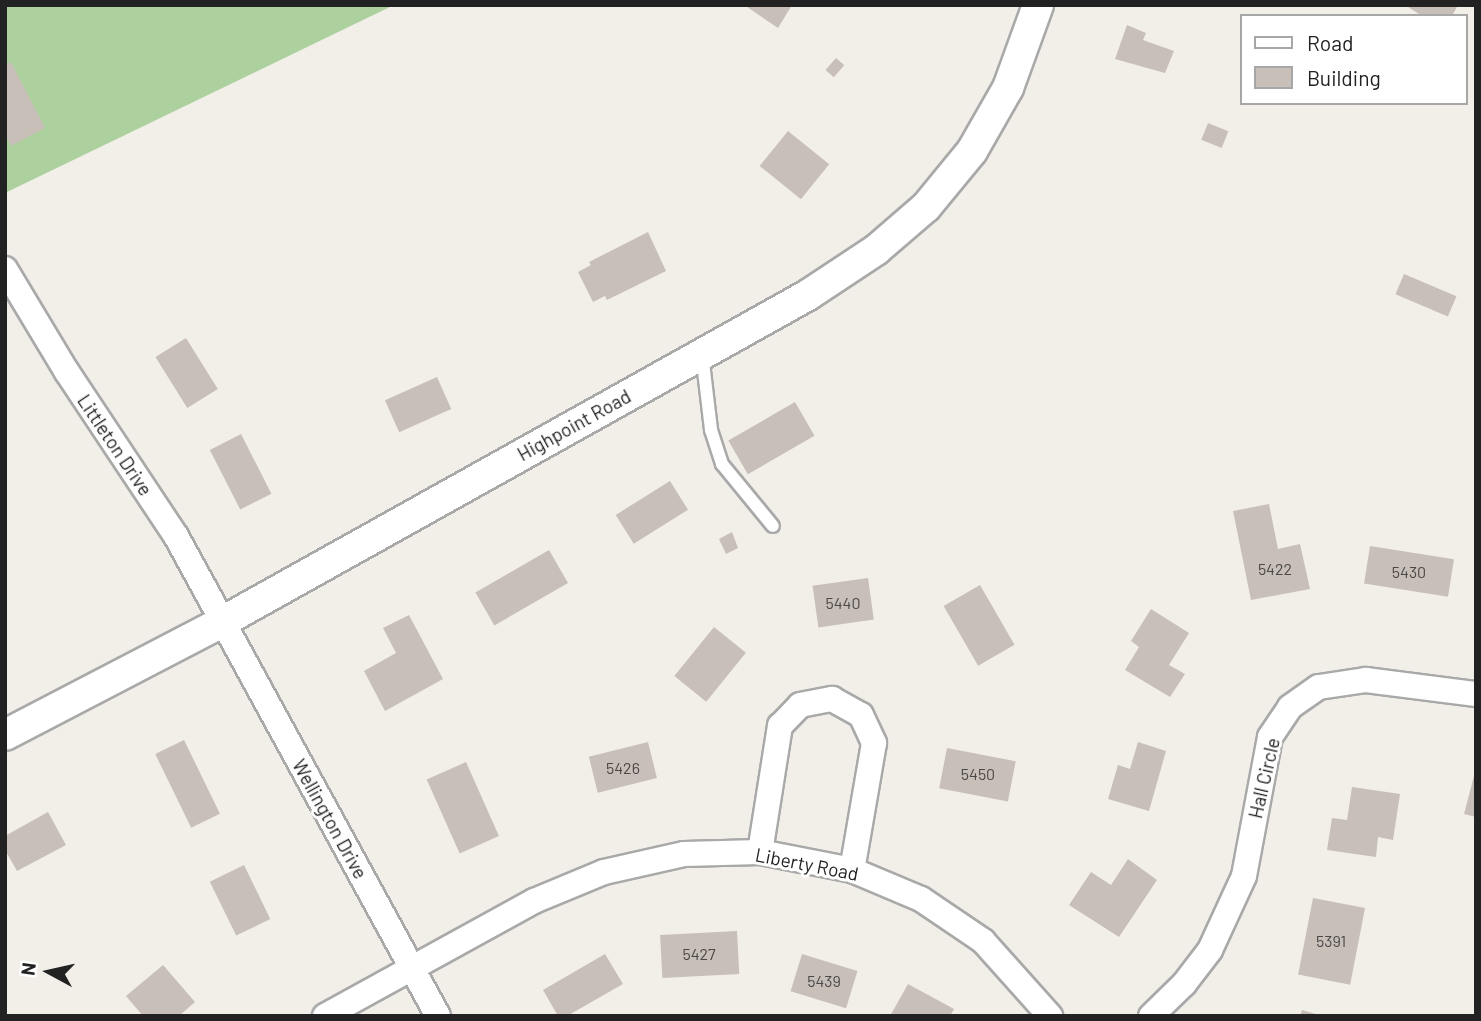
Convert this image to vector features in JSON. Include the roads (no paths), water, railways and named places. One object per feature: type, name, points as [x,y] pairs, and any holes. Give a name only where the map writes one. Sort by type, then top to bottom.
[{"type":"street","name":"Highpoint Road","points":[[5,735],[222,622],[702,354],[865,257],[926,207],[972,151],[1008,89],[1038,5]]},
{"type":"street","name":"Littleton Drive","points":[[5,270],[67,372],[176,536],[222,622]]},
{"type":"street","name":"Wellington Drive","points":[[222,622],[438,1016]]},
{"type":"street","name":"Hall Circle","points":[[1151,1016],[1184,984],[1210,950],[1244,876],[1269,737],[1290,708],[1320,687],[1366,680],[1476,694]]},
{"type":"street","points":[[760,852],[780,726],[800,705],[832,699],[861,715],[874,743],[852,870]]},
{"type":"street","name":"Liberty Road","points":[[325,1016],[534,901],[604,872],[684,854],[760,852],[852,870],[921,900],[983,941],[1050,1016]]},
{"type":"lane","points":[[702,354],[711,430],[722,464],[773,526]]}]
